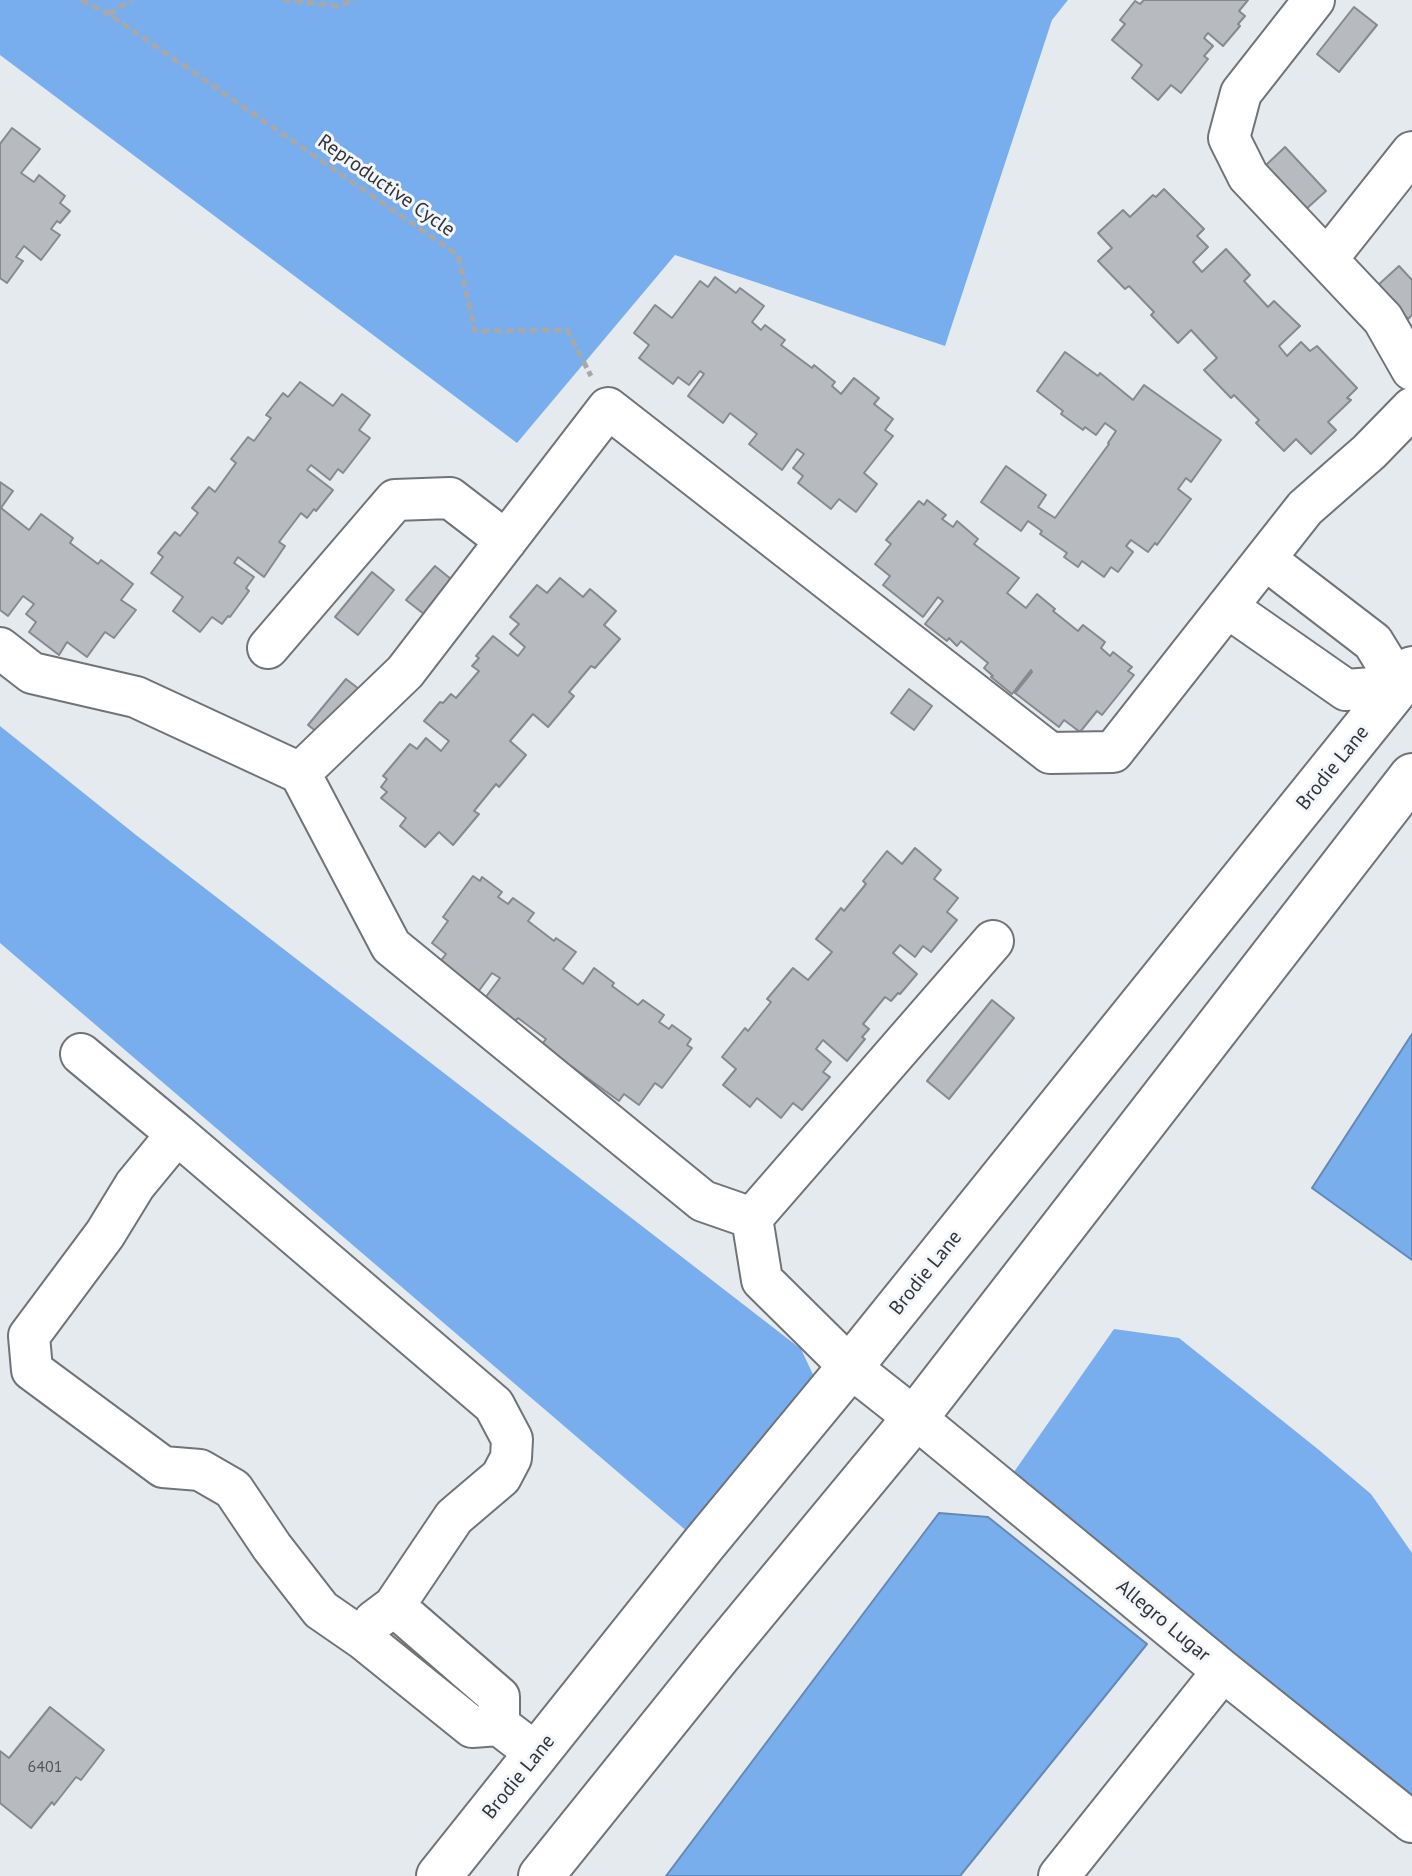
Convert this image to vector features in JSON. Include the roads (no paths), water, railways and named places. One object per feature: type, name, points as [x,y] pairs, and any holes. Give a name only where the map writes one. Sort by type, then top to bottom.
[{"type":"main road","name":"Brodie Lane","points":[[439,1876],[703,1545],[1408,683]]},
{"type":"main road","points":[[541,1876],[915,1418],[1412,776]]},
{"type":"street","points":[[1314,0],[1241,93],[1229,138],[1248,176],[1383,319],[1412,370]]},
{"type":"street","points":[[1327,259],[1412,152]]},
{"type":"street","points":[[300,773],[405,672],[608,408],[1050,753],[1113,752],[1305,508],[1369,452],[1412,408]]},
{"type":"street","points":[[268,648],[395,500],[450,498],[506,541]]},
{"type":"street","points":[[1265,559],[1373,642],[1408,683]]},
{"type":"street","points":[[1227,607],[1346,690],[1408,683]]},
{"type":"street","points":[[0,648],[32,673],[136,697],[300,773],[391,946],[703,1201],[752,1218],[993,941]]},
{"type":"street","points":[[81,1054],[494,1405],[512,1439],[511,1458],[501,1477],[454,1517],[394,1606],[374,1621],[363,1639]]},
{"type":"street","points":[[177,1134],[135,1185],[105,1234],[29,1336],[32,1370],[163,1467],[200,1470],[233,1489],[272,1547],[321,1610],[363,1639],[472,1727],[499,1725],[537,1754]]},
{"type":"street","name":"Allegro Lugar","points":[[752,1218],[762,1280],[850,1367],[1412,1822]]},
{"type":"street","points":[[394,1606],[499,1697],[499,1725]]},
{"type":"street","points":[[1059,1876],[1223,1671]]},
{"type":"street","points":[[446,1706],[473,1674]]}]
